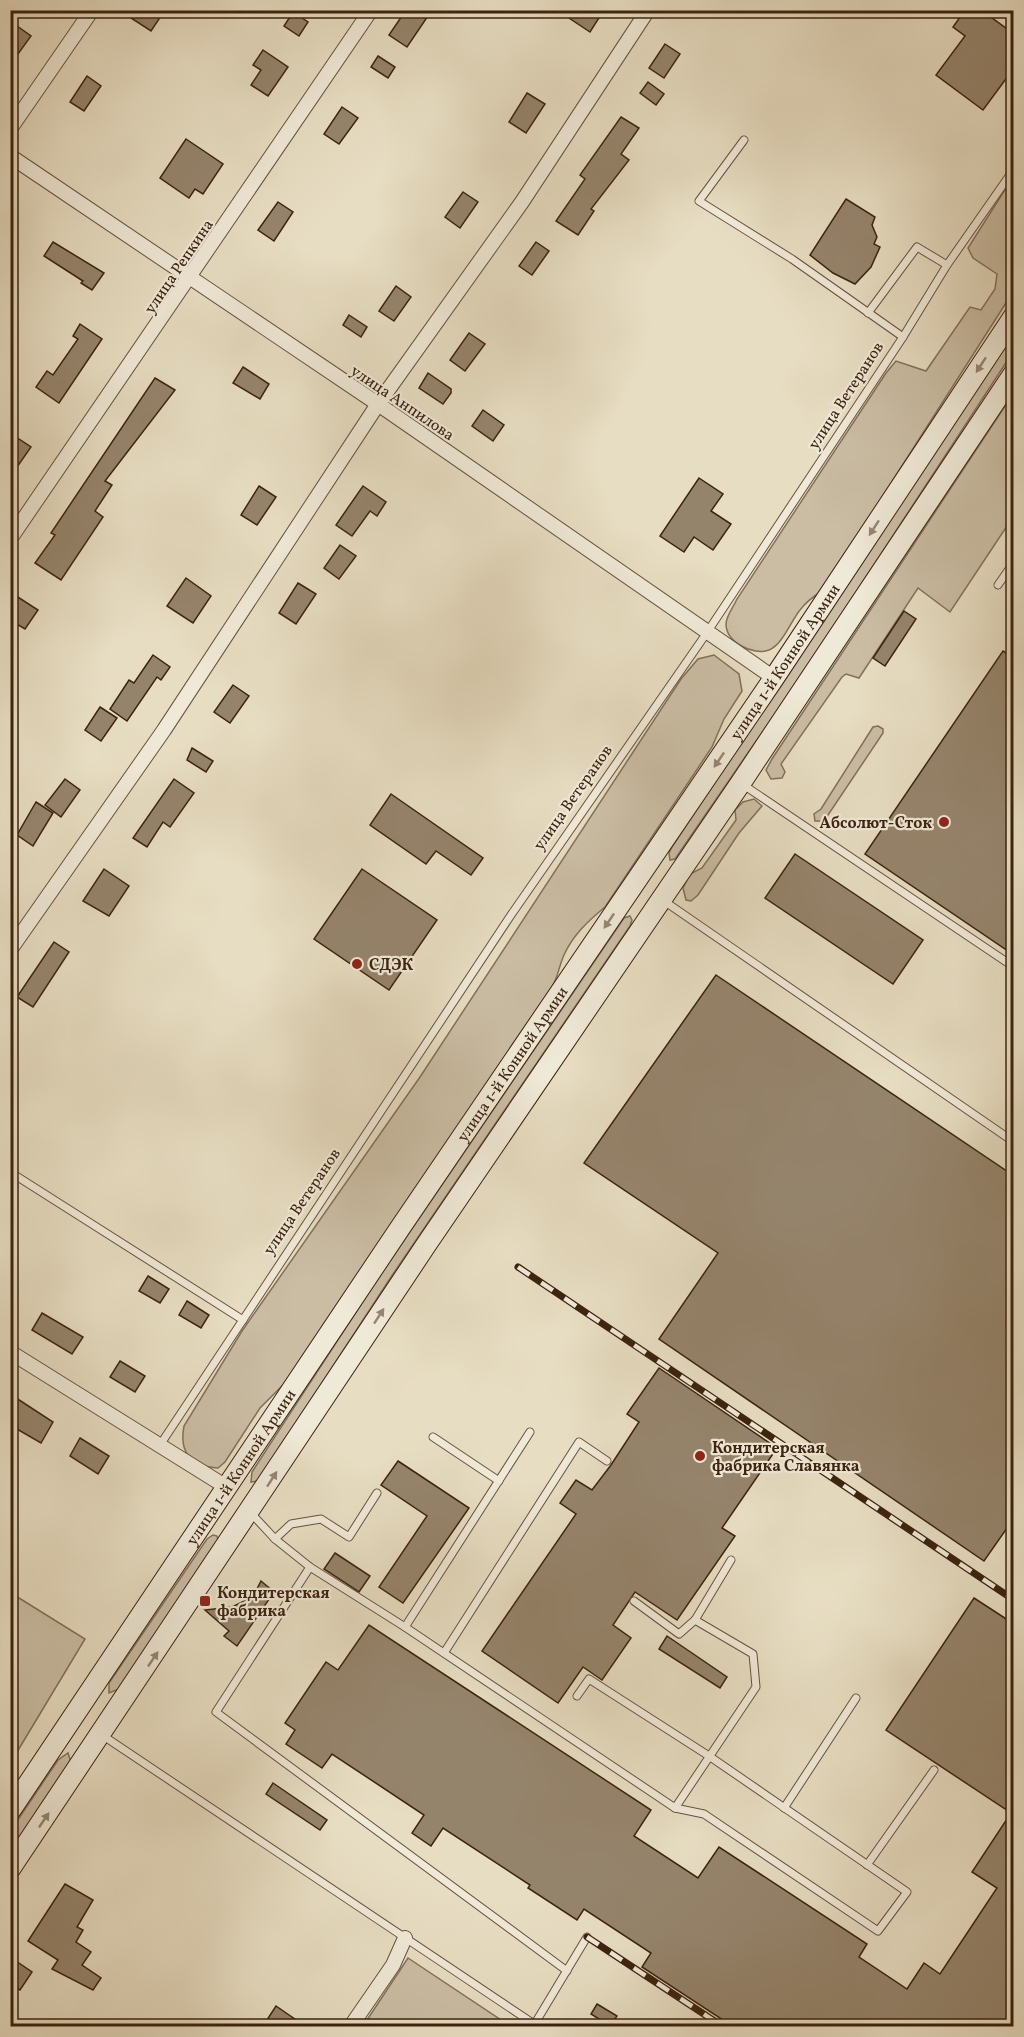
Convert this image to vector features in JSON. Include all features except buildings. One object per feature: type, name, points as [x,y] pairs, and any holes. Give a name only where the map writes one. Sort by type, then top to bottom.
[{"type":"main road","name":"улица 1-й Конной Армии","points":[[10,1811],[226,1492],[400,1228],[774,678],[1014,316]]},
{"type":"main road","name":"улица 1-й Конной Армии","points":[[10,1869],[104,1732],[426,1245],[741,784],[1014,374]]},
{"type":"main road","points":[[635,882],[662,900]]},
{"type":"main road","points":[[226,1492],[250,1512]]},
{"type":"main road","points":[[78,1711],[104,1732]]},
{"type":"street","points":[[10,129],[92,10]]},
{"type":"street","name":"улица Репкина","points":[[10,539],[371,10]]},
{"type":"street","points":[[10,950],[164,730],[378,404],[522,202],[648,10]]},
{"type":"street","name":"улица Анпилова","points":[[10,156],[378,404],[706,634],[774,678]]},
{"type":"street","points":[[10,1352],[159,1445],[226,1492]]},
{"type":"street","points":[[351,2026],[393,1965],[405,1938]]},
{"type":"lane","points":[[744,140],[699,201],[792,259],[903,337]]},
{"type":"lane","name":"улица Ветеранов","points":[[159,1445],[511,915],[706,634],[903,337],[947,265],[1014,169]]},
{"type":"lane","points":[[868,313],[917,247],[947,265]]},
{"type":"lane","points":[[998,585],[1014,562]]},
{"type":"lane","points":[[741,784],[1014,967]]},
{"type":"lane","points":[[662,900],[1014,1142]]},
{"type":"lane","points":[[10,1172],[243,1320]]},
{"type":"lane","points":[[405,1627],[530,1432]]},
{"type":"lane","points":[[433,1437],[499,1480]]},
{"type":"lane","points":[[444,1653],[579,1442],[607,1461]]},
{"type":"lane","points":[[275,1539],[291,1524],[321,1519],[349,1537],[377,1493]]},
{"type":"lane","points":[[250,1512],[275,1539],[310,1567],[405,1627],[675,1808],[704,1814],[878,1931],[907,1892],[709,1756],[589,1679],[577,1696]]},
{"type":"lane","points":[[634,1601],[679,1634],[695,1620],[731,1560]]},
{"type":"lane","points":[[310,1567],[216,1712],[567,1971]]},
{"type":"lane","points":[[675,1808],[756,1687],[753,1654],[695,1620]]},
{"type":"lane","points":[[784,1808],[856,1698]]},
{"type":"lane","points":[[104,1732],[536,2026],[587,1937]]},
{"type":"lane","points":[[867,1865],[934,1770]]},
{"type":"shaded area","points":[[1013,177],[1013,292],[822,591],[802,607],[783,638],[769,650],[756,651],[735,642],[727,631],[726,621],[730,611],[886,373],[896,361],[926,371],[970,307],[981,310],[995,289],[997,274],[973,258],[968,248]]},
{"type":"shaded area","points":[[1013,333],[1013,352],[805,670],[675,859],[670,860],[669,853],[672,847]]},
{"type":"shaded area","points":[[1013,394],[1013,517],[950,612],[918,588],[859,678],[846,674],[842,677],[781,764],[785,772],[782,778],[771,779],[766,770],[772,759]]},
{"type":"shaded area","points":[[714,655],[739,674],[742,691],[724,719],[712,747],[605,907],[576,935],[564,955],[552,987],[284,1384],[260,1408],[225,1462],[218,1468],[208,1467],[194,1461],[185,1450],[183,1443],[184,1426],[242,1331],[420,1077],[681,679],[698,659]]},
{"type":"shaded area","points":[[878,726],[883,729],[883,733],[824,821],[815,821],[814,814],[821,809],[873,727]]},
{"type":"shaded area","points":[[754,799],[762,806],[739,833],[698,895],[691,901],[686,900],[683,888],[690,874],[702,868],[736,820],[735,810],[743,802]]},
{"type":"shaded area","points":[[630,916],[632,920],[630,926],[393,1274],[258,1481],[251,1482],[252,1472],[375,1283],[624,918]]},
{"type":"shaded area","points":[[213,1535],[217,1536],[218,1540],[119,1689],[109,1693],[109,1683],[207,1539]]},
{"type":"shaded area","points":[[11,1593],[85,1639],[11,1762]]},
{"type":"shaded area","points":[[68,1753],[71,1762],[11,1850],[11,1830],[58,1760]]},
{"type":"shaded area","points":[[408,1958],[510,2026],[363,2026]]},
{"type":"railway","points":[[518,1267],[1014,1600]]},
{"type":"railway","points":[[587,1937],[722,2026]]},
{"type":"place","name":"Абсолют-Сток","points":[[944,822]]},
{"type":"place","name":"СДЭК","points":[[357,964]]},
{"type":"place","name":"Кондитерская фабрика Славянка","points":[[700,1456]]},
{"type":"place","name":"Кондитерская фабрика","points":[[205,1601]]}]
